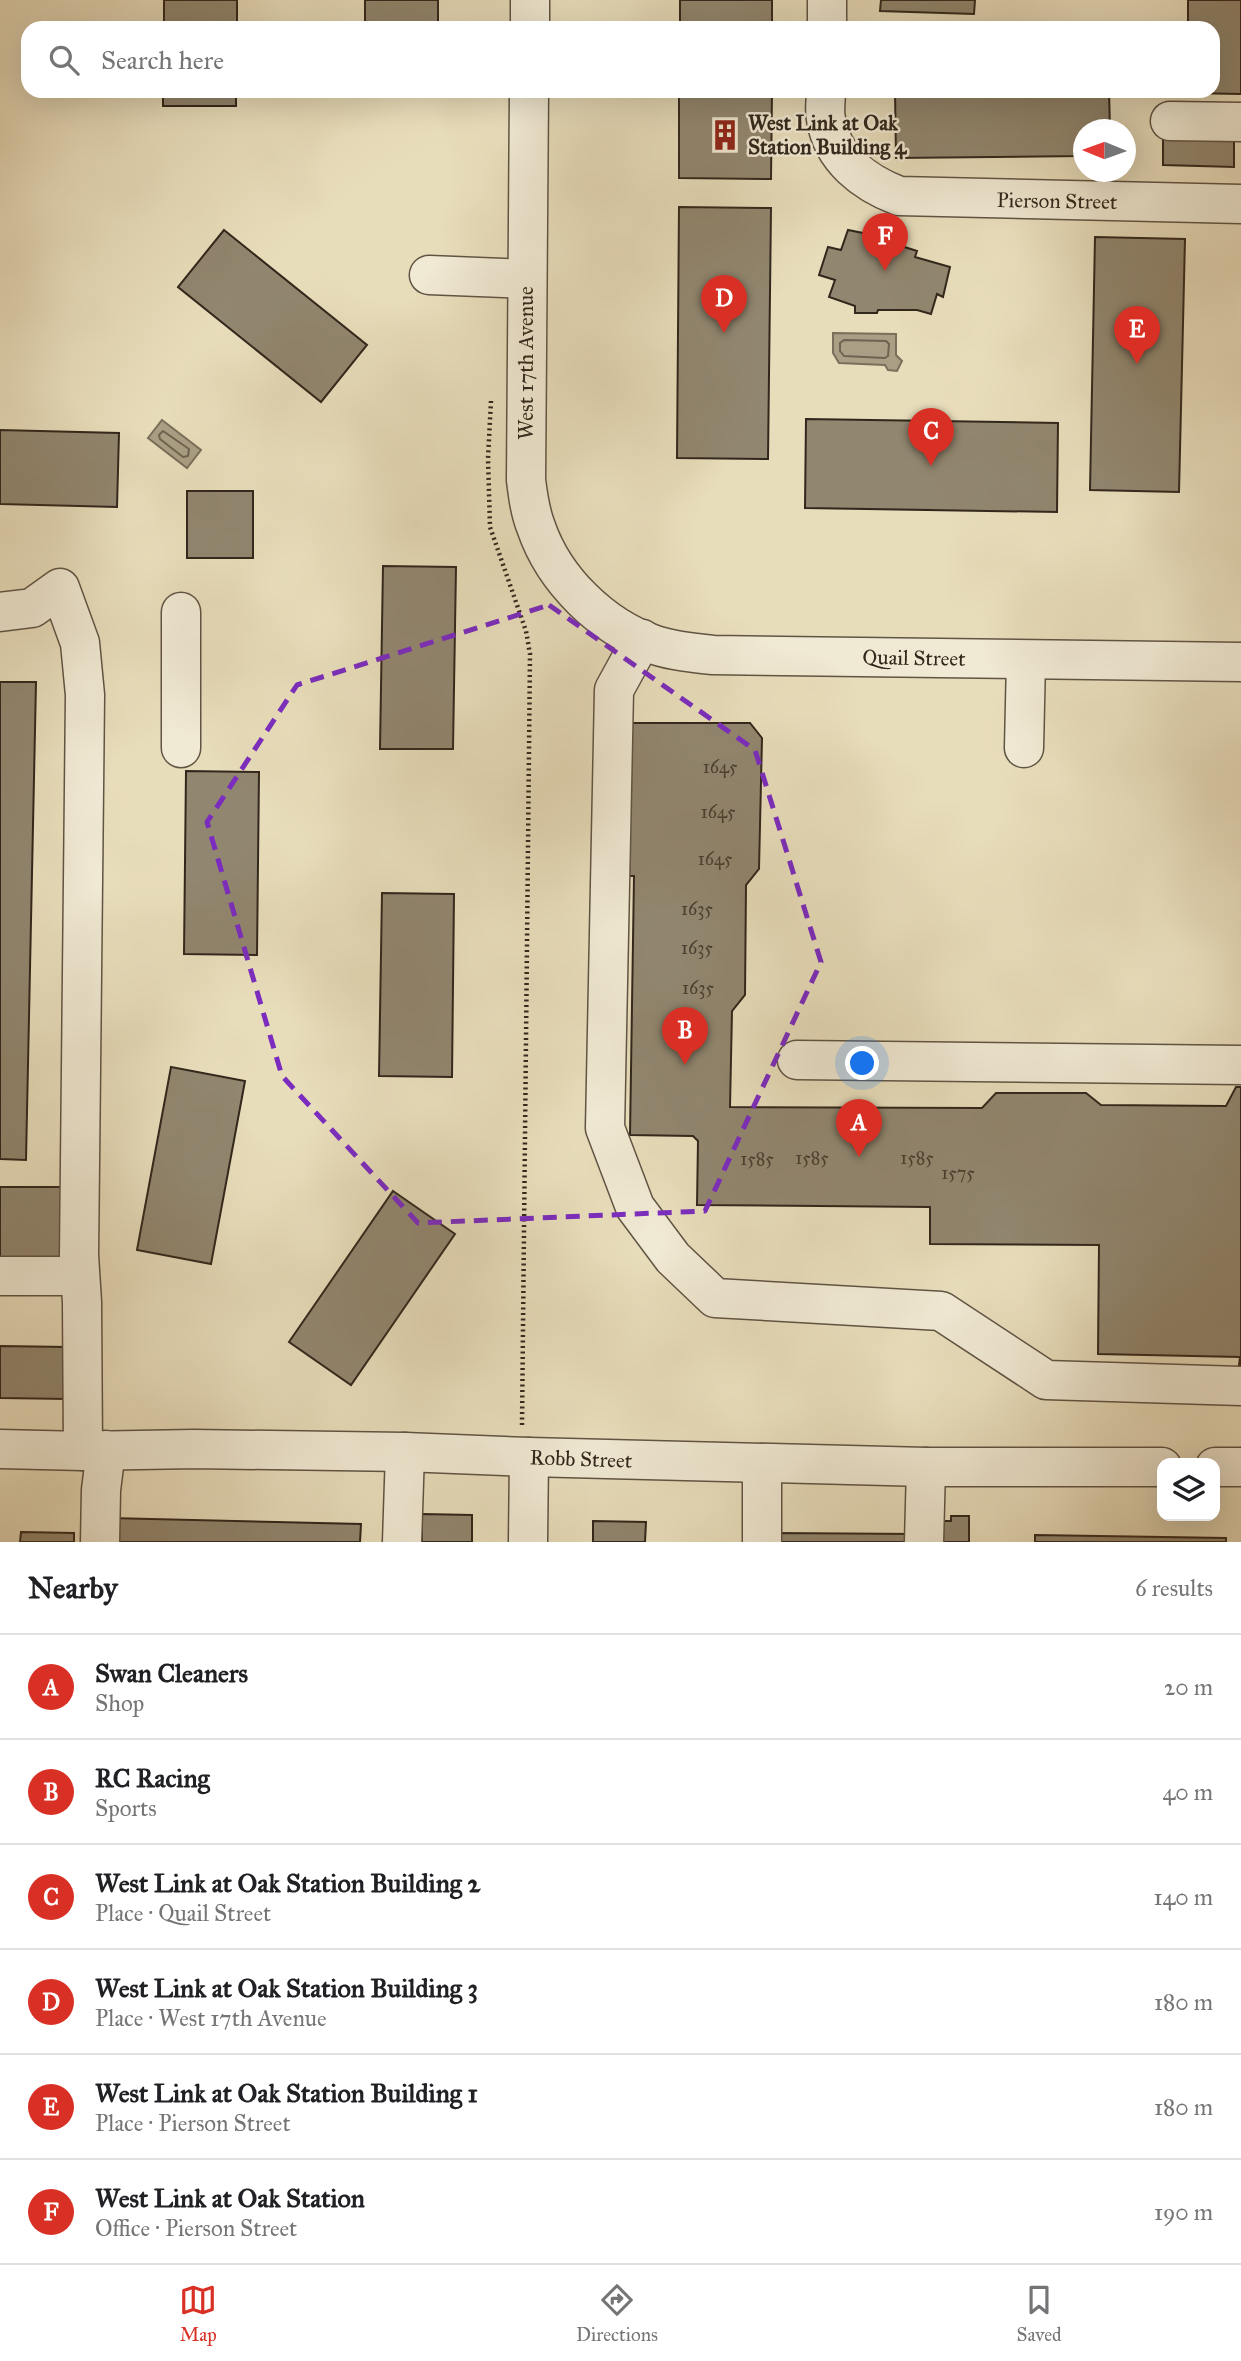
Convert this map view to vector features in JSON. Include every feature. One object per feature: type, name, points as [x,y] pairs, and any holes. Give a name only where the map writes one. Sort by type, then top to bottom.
[{"type":"street","points":[[530,0],[530,21]]},
{"type":"street","points":[[827,0],[827,21]]},
{"type":"street","name":"West 17th Avenue","points":[[529,98],[525,454],[529,503],[539,535],[552,561],[597,612]]},
{"type":"street","name":"Pierson Street","points":[[826,98],[825,118],[835,144],[853,171],[876,187],[899,196],[1241,204]]},
{"type":"street","points":[[1170,121],[1241,122]]},
{"type":"street","points":[[429,275],[526,279]]},
{"type":"street","points":[[0,612],[32,608],[60,588],[80,643],[85,695],[79,1276],[94,1450],[101,1490],[100,1542]]},
{"type":"street","points":[[181,612],[181,748]]},
{"type":"street","name":"Quail Street","points":[[597,612],[622,630],[642,639],[680,651],[713,655],[1241,662]]},
{"type":"street","points":[[642,639],[614,690],[605,1128],[635,1207],[673,1258],[715,1298],[942,1311],[1046,1380],[1241,1386]]},
{"type":"street","points":[[1024,748],[1026,660]]},
{"type":"street","points":[[797,1060],[1241,1065]]},
{"type":"street","points":[[0,1276],[79,1276]]},
{"type":"street","points":[[525,1444],[528,1542]]},
{"type":"street","name":"Robb Street","points":[[0,1450],[405,1452],[525,1444],[762,1463],[926,1467],[1157,1467]]},
{"type":"street","points":[[402,1542],[405,1452]]},
{"type":"street","points":[[762,1463],[762,1542]]},
{"type":"street","points":[[924,1542],[926,1467]]},
{"type":"street","points":[[1220,1467],[1241,1467]]},
{"type":"path","points":[[492,398],[488,458],[490,527],[526,631],[530,654],[525,1444]]},
{"type":"highlighted area","points":[[549,605],[755,750],[821,962],[705,1211],[418,1223],[282,1076],[207,822],[297,685]]},
{"type":"water","points":[[833,333],[896,334],[896,355],[902,361],[897,371],[888,370],[885,365],[839,363],[833,353]]},
{"type":"water","points":[[162,420],[201,450],[187,468],[148,438]]},
{"type":"building","points":[[164,0],[237,0],[237,21],[164,21]]},
{"type":"building","points":[[365,0],[438,0],[438,21],[365,21]]},
{"type":"building","points":[[680,0],[772,0],[772,21],[680,21]]},
{"type":"building","points":[[881,0],[975,0],[974,14],[880,11]]},
{"type":"building","points":[[1188,0],[1241,0],[1241,94],[1220,94],[1220,21],[1188,21]]},
{"type":"building","points":[[163,98],[236,98],[236,106],[163,106]]},
{"type":"building","name":"West Link at Oak Station Building 4","points":[[679,98],[772,98],[771,179],[679,178]]},
{"type":"building","points":[[895,98],[1109,98],[1110,119],[1073,119],[1073,156],[896,158]]},
{"type":"building","points":[[1163,137],[1234,138],[1234,167],[1163,165]]},
{"type":"building","points":[[679,207],[771,208],[768,459],[677,458]]},
{"type":"building","points":[[869,227],[897,236],[895,244],[917,251],[915,257],[950,267],[943,297],[937,294],[931,314],[917,310],[855,313],[855,306],[829,297],[835,280],[819,275],[828,247],[841,250],[848,230],[868,234]]},
{"type":"building","points":[[224,230],[367,345],[321,402],[178,287]]},
{"type":"building","points":[[1095,237],[1185,239],[1179,492],[1090,490]]},
{"type":"building","points":[[806,419],[1058,423],[1057,512],[805,508]]},
{"type":"building","points":[[0,430],[119,433],[117,507],[0,504]]},
{"type":"building","points":[[187,491],[253,491],[253,558],[187,558]]},
{"type":"building","points":[[383,566],[456,567],[453,749],[380,749]]},
{"type":"building","points":[[0,682],[36,682],[26,1160],[0,1159]]},
{"type":"building","points":[[623,723],[750,723],[762,738],[759,869],[746,885],[745,995],[732,1011],[730,1107],[982,1108],[996,1093],[1086,1093],[1101,1105],[1226,1106],[1236,1087],[1241,1087],[1241,1373],[1238,1373],[1240,1357],[1098,1354],[1099,1245],[930,1244],[930,1207],[697,1205],[698,1141],[693,1136],[630,1135],[634,876],[621,876]]},
{"type":"building","points":[[186,771],[259,772],[257,955],[184,954]]},
{"type":"building","points":[[382,893],[454,894],[452,1077],[379,1076]]},
{"type":"building","points":[[171,1067],[245,1081],[211,1264],[137,1250]]},
{"type":"building","points":[[0,1187],[69,1187],[67,1269],[0,1269]]},
{"type":"building","points":[[393,1191],[455,1234],[351,1385],[289,1342]]},
{"type":"building","points":[[0,1346],[67,1347],[67,1399],[0,1398]]},
{"type":"building","points":[[422,1514],[472,1515],[472,1542],[422,1542]]},
{"type":"building","points":[[951,1516],[969,1516],[969,1542],[934,1542],[935,1521],[951,1521]]},
{"type":"building","points":[[109,1518],[361,1524],[360,1542],[109,1542]]},
{"type":"building","points":[[593,1521],[646,1522],[645,1542],[593,1542]]},
{"type":"building","points":[[21,1532],[74,1533],[74,1542],[20,1542]]},
{"type":"building","points":[[773,1533],[919,1534],[918,1542],[773,1542]]},
{"type":"building","points":[[1035,1535],[1226,1538],[1226,1542],[1035,1542]]},
{"type":"place","name":"West Link at Oak Station Building 4","points":[[725,135]]},
{"type":"place","name":"West Link at Oak Station","points":[[885,271]]},
{"type":"place","name":"West Link at Oak Station Building 3","points":[[724,333]]},
{"type":"place","name":"West Link at Oak Station Building 1","points":[[1137,364]]},
{"type":"place","name":"West Link at Oak Station Building 2","points":[[931,466]]},
{"type":"place","name":"RC Racing","points":[[685,1065]]},
{"type":"place","name":"Swan Cleaners","points":[[859,1157]]}]
